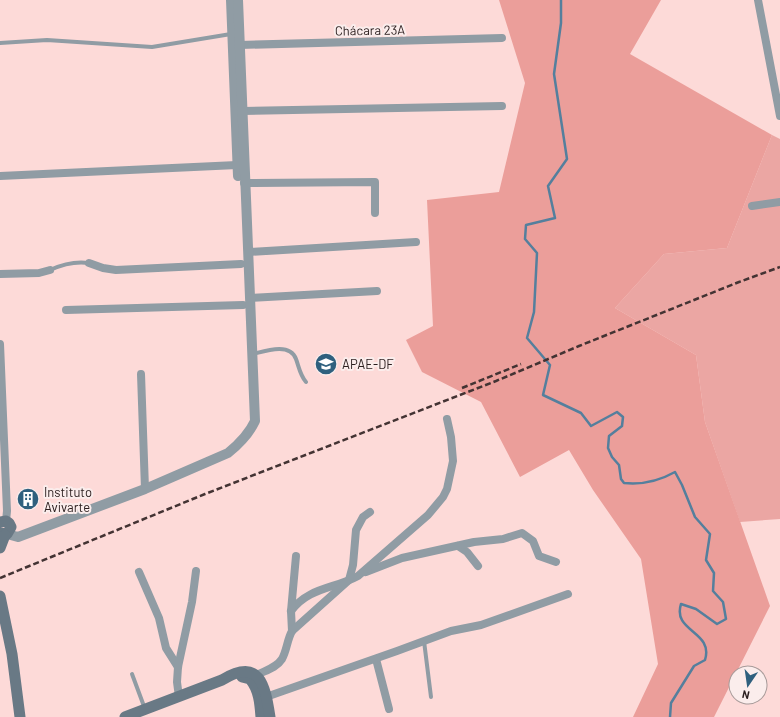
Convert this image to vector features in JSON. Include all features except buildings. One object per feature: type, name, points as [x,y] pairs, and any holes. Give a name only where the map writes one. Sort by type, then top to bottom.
[{"type":"main road","points":[[0,548],[4,527]]},
{"type":"main road","points":[[0,596],[12,654],[20,717]]},
{"type":"main road","points":[[125,717],[222,680],[231,674],[246,671],[253,677],[262,681],[263,698],[261,717]]},
{"type":"main road","points":[[263,698],[270,717]]},
{"type":"street","points":[[0,344],[7,511],[4,527],[30,533],[145,489],[221,456],[234,448],[251,430],[254,421],[252,354],[241,264],[230,0]]},
{"type":"street","points":[[238,0],[244,183],[248,252],[246,301],[248,420],[241,440]]},
{"type":"street","points":[[758,0],[780,116]]},
{"type":"street","name":"Chácara 23A","points":[[240,45],[502,38]]},
{"type":"street","points":[[242,111],[502,106]]},
{"type":"street","points":[[0,176],[237,165]]},
{"type":"street","points":[[244,183],[375,182],[375,213]]},
{"type":"street","points":[[752,206],[780,202]]},
{"type":"street","points":[[248,252],[416,242]]},
{"type":"street","points":[[89,263],[103,268],[116,270],[241,264]]},
{"type":"street","points":[[0,274],[39,273],[50,270]]},
{"type":"street","points":[[66,310],[246,301],[377,291]]},
{"type":"street","points":[[141,374],[145,489]]},
{"type":"street","points":[[358,576],[419,524],[443,497],[449,484],[454,453],[447,419]]},
{"type":"street","points":[[253,677],[272,668],[281,660],[292,631],[349,580],[353,565],[356,530],[363,517],[370,512]]},
{"type":"street","points":[[291,611],[298,602],[323,588],[349,580],[402,558],[474,542],[503,539],[522,533],[533,541],[539,556],[556,562]]},
{"type":"street","points":[[458,546],[467,552],[478,566]]},
{"type":"street","points":[[292,631],[291,611],[296,556]]},
{"type":"street","points":[[179,697],[177,682],[178,667],[192,602],[196,571]]},
{"type":"street","points":[[139,572],[158,618],[166,648],[178,667]]},
{"type":"street","points":[[263,698],[451,631],[480,625],[568,594]]},
{"type":"street","points":[[376,659],[389,709]]},
{"type":"lane","points":[[0,43],[47,40],[152,47],[232,34]]},
{"type":"lane","points":[[50,270],[71,263],[89,263]]},
{"type":"lane","points":[[252,354],[279,349],[290,351],[296,357],[300,372],[306,382]]},
{"type":"lane","points":[[424,641],[431,697]]},
{"type":"lane","points":[[132,674],[145,710]]},
{"type":"shaded area","points":[[499,0],[661,0],[630,54],[772,135],[727,248],[664,254],[615,308],[696,355],[705,422],[770,606],[740,665],[728,665],[728,689],[714,717],[633,717],[658,664],[641,559],[593,490],[569,450],[520,477],[481,402],[422,372],[406,340],[433,326],[427,200],[499,192],[525,83]]},
{"type":"shaded area","points":[[772,135],[780,139],[780,519],[740,522],[705,422],[696,355],[615,308],[664,254],[727,248]]},
{"type":"waterway","points":[[561,0],[561,23],[554,74],[567,159],[548,186],[555,218],[526,225],[525,239],[537,253],[534,312],[527,338],[550,365],[543,395],[581,413],[591,426],[617,412],[623,417],[622,426],[609,436],[608,448],[612,457],[619,465],[621,479],[624,483],[651,482],[675,472],[695,517],[710,534],[706,560],[714,573],[713,591],[723,602],[726,619],[717,624],[696,609],[681,604],[680,613],[682,620],[704,643],[706,650],[705,660],[694,666],[671,703],[670,717]]},
{"type":"railway","points":[[0,578],[205,494],[496,381],[579,346],[780,267]]},
{"type":"railway","points":[[462,388],[521,364]]},
{"type":"place","name":"APAE-DF","points":[[326,364]]},
{"type":"place","name":"Instituto Avivarte","points":[[28,499]]}]
